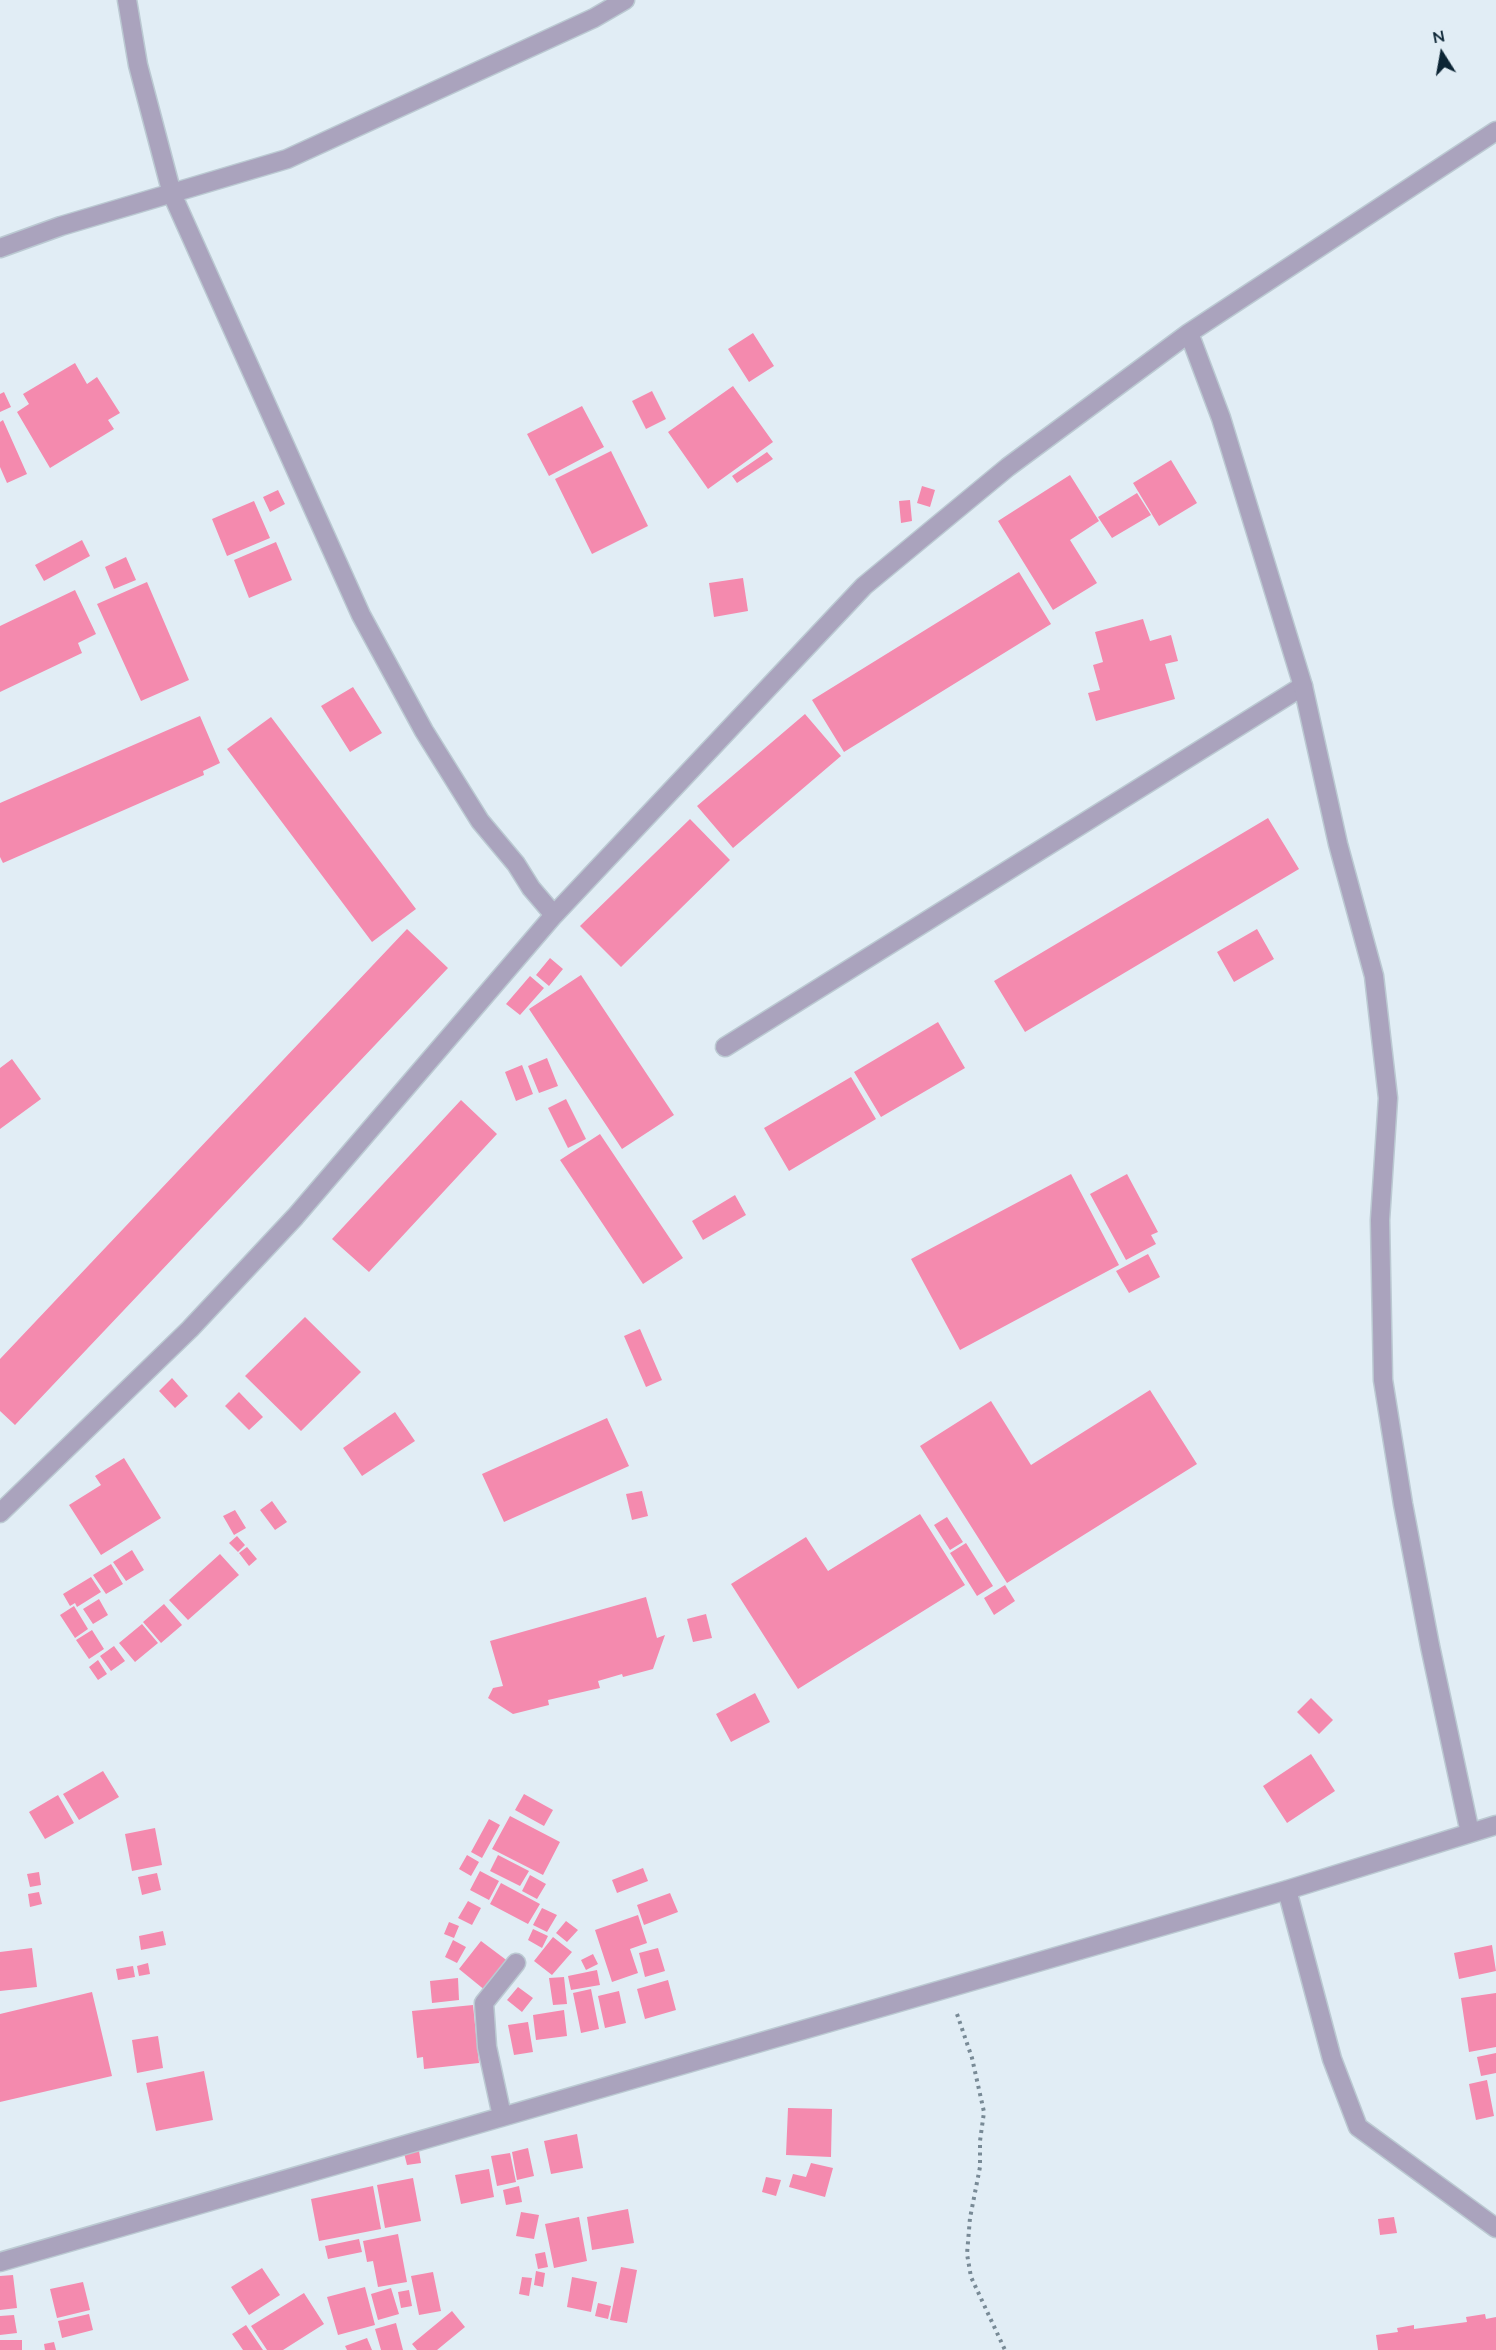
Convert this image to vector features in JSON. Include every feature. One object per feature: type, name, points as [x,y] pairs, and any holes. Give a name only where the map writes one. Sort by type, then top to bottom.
[{"type":"street","points":[[128,0],[138,65],[172,194],[361,615],[423,731],[474,812],[554,915]]},
{"type":"street","points":[[0,248],[61,226],[287,159],[594,18],[625,0]]},
{"type":"street","points":[[0,1514],[190,1329],[295,1217],[554,915],[864,586],[1008,467],[1189,333],[1496,131]]},
{"type":"street","points":[[1189,333],[1221,418],[1303,686],[1338,844],[1374,976],[1388,1098],[1380,1220],[1383,1380],[1402,1504],[1470,1833]]},
{"type":"street","points":[[725,1047],[1303,686]]},
{"type":"street","points":[[0,2262],[1287,1890],[1496,1825]]},
{"type":"street","points":[[1287,1890],[1332,2059],[1358,2127],[1496,2228]]},
{"type":"street","points":[[502,2116],[487,2047],[484,2003],[516,1963]]},
{"type":"path","points":[[950,1988],[959,2025],[972,2058],[984,2112],[980,2141],[980,2167],[970,2218],[967,2254],[971,2277],[1005,2350]]},
{"type":"building","points":[[753,333],[774,366],[749,382],[728,349]]},
{"type":"building","points":[[75,363],[87,384],[97,377],[120,413],[108,420],[114,429],[50,468],[17,412],[29,404],[23,394]]},
{"type":"building","points":[[733,386],[773,442],[708,489],[668,432]]},
{"type":"building","points":[[652,391],[666,419],[646,429],[632,401]]},
{"type":"building","points":[[4,392],[11,407],[0,412],[0,394]]},
{"type":"building","points":[[582,406],[604,447],[549,476],[527,434]]},
{"type":"building","points":[[3,420],[27,474],[7,483],[0,467],[0,422]]},
{"type":"building","points":[[611,451],[648,526],[592,554],[555,479]]},
{"type":"building","points":[[767,452],[773,459],[737,483],[732,476]]},
{"type":"building","points":[[1171,460],[1197,503],[1159,526],[1133,483]]},
{"type":"building","points":[[1070,475],[1099,521],[1070,540],[1097,583],[1053,610],[998,521]]},
{"type":"building","points":[[922,486],[935,490],[930,507],[917,503]]},
{"type":"building","points":[[278,490],[285,504],[270,512],[263,497]]},
{"type":"building","points":[[1137,493],[1151,515],[1112,538],[1098,517]]},
{"type":"building","points":[[910,500],[912,521],[901,523],[899,501]]},
{"type":"building","points":[[254,501],[270,538],[227,556],[212,519]]},
{"type":"building","points":[[82,540],[90,556],[44,581],[35,565]]},
{"type":"building","points":[[276,542],[292,580],[249,598],[234,560]]},
{"type":"building","points":[[126,557],[136,580],[114,589],[105,567]]},
{"type":"building","points":[[1019,572],[1051,624],[844,752],[812,700]]},
{"type":"building","points":[[743,578],[748,611],[714,617],[709,583]]},
{"type":"building","points":[[147,582],[189,680],[141,701],[97,604]]},
{"type":"building","points":[[75,590],[96,634],[78,643],[82,653],[0,692],[0,626]]},
{"type":"building","points":[[1143,619],[1150,641],[1171,635],[1178,661],[1165,664],[1175,699],[1096,721],[1088,693],[1100,690],[1093,665],[1103,662],[1095,632]]},
{"type":"building","points":[[353,687],[382,733],[350,752],[321,706]]},
{"type":"building","points":[[805,714],[841,756],[733,848],[697,806]]},
{"type":"building","points":[[200,716],[220,763],[203,771],[204,775],[3,863],[0,857],[0,803]]},
{"type":"building","points":[[271,717],[416,909],[372,942],[227,749]]},
{"type":"building","points":[[1268,818],[1299,869],[1025,1032],[994,981]]},
{"type":"building","points":[[690,819],[730,860],[621,967],[580,926]]},
{"type":"building","points":[[407,929],[448,968],[15,1425],[0,1411],[0,1359]]},
{"type":"building","points":[[1257,929],[1274,959],[1234,982],[1217,952]]},
{"type":"building","points":[[550,958],[563,969],[549,986],[536,975]]},
{"type":"building","points":[[581,975],[674,1115],[622,1149],[529,1009]]},
{"type":"building","points":[[530,976],[544,988],[520,1015],[506,1004]]},
{"type":"building","points":[[938,1022],[965,1068],[881,1117],[854,1072]]},
{"type":"building","points":[[547,1058],[558,1086],[539,1093],[528,1066]]},
{"type":"building","points":[[12,1059],[41,1099],[0,1129],[0,1068]]},
{"type":"building","points":[[522,1065],[533,1094],[516,1101],[505,1072]]},
{"type":"building","points":[[851,1077],[876,1119],[789,1171],[764,1128]]},
{"type":"building","points":[[566,1099],[586,1139],[568,1148],[548,1108]]},
{"type":"building","points":[[461,1100],[497,1134],[369,1272],[332,1239]]},
{"type":"building","points":[[600,1134],[683,1258],[643,1284],[560,1160]]},
{"type":"building","points":[[1071,1174],[1119,1265],[960,1350],[911,1259]]},
{"type":"building","points":[[1127,1174],[1158,1232],[1151,1235],[1156,1244],[1126,1260],[1090,1194]]},
{"type":"building","points":[[735,1195],[746,1215],[703,1240],[692,1221]]},
{"type":"building","points":[[1148,1254],[1160,1277],[1129,1293],[1116,1271]]},
{"type":"building","points":[[305,1317],[361,1372],[301,1431],[245,1376]]},
{"type":"building","points":[[640,1329],[662,1380],[646,1387],[624,1336]]},
{"type":"building","points":[[172,1378],[188,1396],[175,1408],[159,1391]]},
{"type":"building","points":[[1150,1390],[1197,1464],[1007,1583],[920,1446],[991,1401],[1031,1465]]},
{"type":"building","points":[[239,1392],[263,1417],[249,1430],[225,1406]]},
{"type":"building","points":[[395,1412],[415,1441],[362,1476],[343,1448]]},
{"type":"building","points":[[607,1418],[629,1466],[504,1522],[482,1474]]},
{"type":"building","points":[[124,1458],[161,1518],[101,1555],[69,1505],[101,1485],[95,1476]]},
{"type":"building","points":[[642,1491],[648,1516],[632,1520],[626,1494]]},
{"type":"building","points":[[272,1501],[287,1522],[275,1530],[260,1510]]},
{"type":"building","points":[[235,1510],[246,1528],[234,1535],[223,1516]]},
{"type":"building","points":[[920,1514],[965,1585],[798,1689],[731,1584],[806,1537],[828,1571]]},
{"type":"building","points":[[947,1517],[963,1542],[950,1550],[934,1525]]},
{"type":"building","points":[[237,1536],[245,1545],[238,1552],[229,1543]]},
{"type":"building","points":[[966,1543],[993,1586],[977,1596],[950,1553]]},
{"type":"building","points":[[247,1547],[257,1559],[249,1566],[239,1553]]},
{"type":"building","points":[[132,1550],[144,1570],[126,1581],[113,1562]]},
{"type":"building","points":[[220,1554],[239,1575],[188,1620],[169,1600]]},
{"type":"building","points":[[111,1564],[123,1584],[106,1594],[93,1575]]},
{"type":"building","points":[[91,1577],[101,1592],[77,1607],[75,1603],[70,1606],[63,1594]]},
{"type":"building","points":[[1005,1585],[1015,1601],[994,1615],[984,1598]]},
{"type":"building","points":[[646,1597],[657,1638],[665,1635],[653,1669],[598,1681],[600,1688],[548,1700],[549,1705],[513,1714],[488,1698],[493,1688],[503,1686],[490,1641]]},
{"type":"building","points":[[99,1599],[108,1615],[93,1624],[83,1609]]},
{"type":"building","points":[[164,1604],[182,1625],[161,1643],[143,1622]]},
{"type":"building","points":[[74,1606],[88,1629],[75,1638],[60,1615]]},
{"type":"building","points":[[706,1614],[712,1638],[693,1642],[687,1619]]},
{"type":"building","points":[[142,1624],[158,1643],[135,1662],[119,1643]]},
{"type":"building","points":[[92,1630],[104,1649],[89,1659],[76,1640]]},
{"type":"building","points":[[114,1646],[125,1661],[111,1671],[100,1656]]},
{"type":"building","points":[[98,1660],[107,1674],[98,1680],[89,1667]]},
{"type":"building","points":[[755,1693],[770,1722],[731,1742],[716,1714]]},
{"type":"building","points":[[1311,1698],[1333,1720],[1319,1734],[1297,1712]]},
{"type":"building","points":[[1311,1754],[1335,1791],[1287,1823],[1263,1786]]},
{"type":"building","points":[[103,1771],[119,1797],[79,1820],[63,1794]]},
{"type":"building","points":[[524,1794],[553,1810],[544,1826],[515,1810]]},
{"type":"building","points":[[58,1795],[74,1823],[45,1839],[29,1812]]},
{"type":"building","points":[[510,1816],[560,1842],[543,1875],[492,1849]]},
{"type":"building","points":[[489,1819],[500,1825],[482,1858],[471,1852]]},
{"type":"building","points":[[155,1828],[162,1865],[132,1871],[125,1834]]},
{"type":"building","points":[[467,1855],[479,1862],[471,1876],[459,1869]]},
{"type":"building","points":[[498,1855],[529,1871],[520,1886],[490,1871]]},
{"type":"building","points":[[643,1868],[648,1881],[617,1893],[612,1880]]},
{"type":"building","points":[[480,1871],[499,1881],[489,1900],[470,1890]]},
{"type":"building","points":[[39,1872],[41,1885],[30,1887],[27,1874]]},
{"type":"building","points":[[157,1873],[161,1890],[142,1895],[138,1877]]},
{"type":"building","points":[[530,1875],[546,1884],[537,1899],[522,1891]]},
{"type":"building","points":[[501,1883],[540,1904],[528,1924],[490,1904]]},
{"type":"building","points":[[39,1892],[42,1904],[30,1907],[28,1894]]},
{"type":"building","points":[[670,1893],[678,1912],[644,1925],[637,1905]]},
{"type":"building","points":[[468,1901],[481,1908],[472,1925],[458,1918]]},
{"type":"building","points":[[542,1908],[557,1915],[547,1932],[533,1925]]},
{"type":"building","points":[[638,1915],[647,1943],[630,1949],[638,1973],[612,1982],[595,1930]]},
{"type":"building","points":[[566,1921],[578,1930],[567,1942],[556,1933]]},
{"type":"building","points":[[449,1922],[459,1926],[454,1938],[444,1934]]},
{"type":"building","points":[[533,1929],[548,1936],[542,1948],[528,1940]]},
{"type":"building","points":[[163,1931],[166,1945],[141,1950],[139,1936]]},
{"type":"building","points":[[553,1937],[572,1952],[552,1975],[534,1961]]},
{"type":"building","points":[[453,1940],[466,1947],[457,1963],[445,1957]]},
{"type":"building","points":[[481,1941],[509,1962],[486,1991],[459,1969]]},
{"type":"building","points":[[1492,1945],[1496,1971],[1459,1979],[1454,1953]]},
{"type":"building","points":[[32,1948],[37,1987],[0,1991],[0,1952]]},
{"type":"building","points":[[658,1948],[665,1971],[645,1977],[639,1953]]},
{"type":"building","points":[[593,1954],[598,1964],[586,1970],[581,1960]]},
{"type":"building","points":[[148,1963],[150,1974],[139,1976],[137,1966]]},
{"type":"building","points":[[133,1966],[135,1977],[118,1980],[116,1969]]},
{"type":"building","points":[[597,1970],[600,1985],[571,1990],[568,1976]]},
{"type":"building","points":[[564,1977],[567,2004],[553,2005],[549,1978]]},
{"type":"building","points":[[458,1978],[459,2000],[432,2003],[430,1981]]},
{"type":"building","points":[[668,1980],[676,2010],[645,2019],[637,1989]]},
{"type":"building","points":[[518,1987],[533,1998],[522,2012],[507,2000]]},
{"type":"building","points":[[591,1989],[599,2029],[581,2033],[573,1993]]},
{"type":"building","points":[[619,1991],[626,2023],[605,2028],[598,1996]]},
{"type":"building","points":[[92,1992],[112,2076],[0,2102],[0,2014]]},
{"type":"building","points":[[1496,1993],[1496,2047],[1469,2052],[1461,1998]]},
{"type":"building","points":[[473,2005],[479,2063],[424,2069],[423,2057],[417,2058],[412,2011]]},
{"type":"building","points":[[564,2010],[567,2036],[536,2040],[533,2015]]},
{"type":"building","points":[[528,2022],[533,2052],[514,2055],[508,2025]]},
{"type":"building","points":[[158,2036],[163,2068],[137,2073],[132,2040]]},
{"type":"building","points":[[1496,2053],[1496,2073],[1481,2076],[1477,2057]]},
{"type":"building","points":[[204,2071],[213,2120],[156,2131],[146,2083]]},
{"type":"building","points":[[1487,2080],[1494,2116],[1476,2120],[1469,2084]]},
{"type":"building","points":[[788,2108],[832,2109],[831,2157],[786,2155]]},
{"type":"building","points":[[577,2134],[583,2168],[551,2174],[544,2141]]},
{"type":"building","points":[[528,2148],[534,2176],[517,2180],[512,2152]]},
{"type":"building","points":[[419,2151],[421,2163],[407,2165],[404,2153]]},
{"type":"building","points":[[510,2153],[516,2182],[497,2186],[491,2156]]},
{"type":"building","points":[[811,2163],[833,2168],[825,2197],[789,2187],[793,2174],[806,2177]]},
{"type":"building","points":[[489,2169],[494,2197],[461,2204],[455,2175]]},
{"type":"building","points":[[766,2177],[781,2180],[776,2196],[762,2192]]},
{"type":"building","points":[[413,2178],[421,2221],[385,2228],[377,2185]]},
{"type":"building","points":[[373,2186],[381,2229],[319,2241],[311,2199]]},
{"type":"building","points":[[519,2186],[522,2202],[506,2205],[503,2190]]},
{"type":"building","points":[[628,2209],[634,2243],[592,2250],[587,2217]]},
{"type":"building","points":[[521,2212],[539,2215],[534,2239],[516,2236]]},
{"type":"building","points":[[579,2217],[587,2261],[554,2268],[545,2224]]},
{"type":"building","points":[[1394,2217],[1397,2233],[1380,2235],[1378,2219]]},
{"type":"building","points":[[398,2234],[407,2282],[378,2287],[373,2261],[367,2262],[363,2241]]},
{"type":"building","points":[[359,2239],[362,2252],[328,2259],[325,2246]]},
{"type":"building","points":[[545,2252],[548,2267],[538,2269],[535,2254]]},
{"type":"building","points":[[621,2267],[637,2270],[627,2323],[610,2320]]},
{"type":"building","points":[[262,2268],[280,2295],[249,2315],[231,2287]]},
{"type":"building","points":[[536,2271],[545,2273],[543,2287],[534,2285]]},
{"type":"building","points":[[433,2272],[441,2311],[419,2315],[411,2276]]},
{"type":"building","points":[[13,2275],[17,2308],[0,2310],[0,2276]]},
{"type":"building","points":[[522,2277],[532,2278],[529,2296],[519,2294]]},
{"type":"building","points":[[572,2277],[597,2282],[591,2312],[567,2307]]},
{"type":"building","points":[[83,2282],[90,2310],[57,2318],[50,2289]]},
{"type":"building","points":[[365,2287],[375,2325],[338,2335],[327,2297]]},
{"type":"building","points":[[391,2288],[399,2314],[378,2320],[371,2294]]},
{"type":"building","points":[[409,2290],[412,2306],[401,2308],[398,2292]]},
{"type":"building","points":[[304,2293],[324,2324],[283,2350],[267,2350],[251,2326]]},
{"type":"building","points":[[598,2303],[611,2306],[608,2319],[595,2316]]},
{"type":"building","points":[[452,2311],[465,2327],[437,2350],[417,2350],[412,2344]]},
{"type":"building","points":[[89,2314],[93,2330],[62,2338],[58,2321]]},
{"type":"building","points":[[1485,2314],[1486,2319],[1496,2317],[1496,2350],[1378,2350],[1376,2335],[1398,2332],[1397,2328],[1414,2325],[1414,2329],[1467,2322],[1466,2317]]},
{"type":"building","points":[[14,2315],[17,2333],[0,2335],[0,2316]]},
{"type":"building","points":[[396,2323],[403,2350],[381,2350],[375,2329]]},
{"type":"building","points":[[246,2325],[263,2350],[243,2350],[232,2334]]},
{"type":"building","points":[[367,2338],[372,2350],[347,2350],[345,2346]]},
{"type":"building","points":[[0,2340],[22,2340],[22,2350],[0,2350]]},
{"type":"building","points":[[54,2342],[56,2350],[45,2350],[44,2344]]}]
